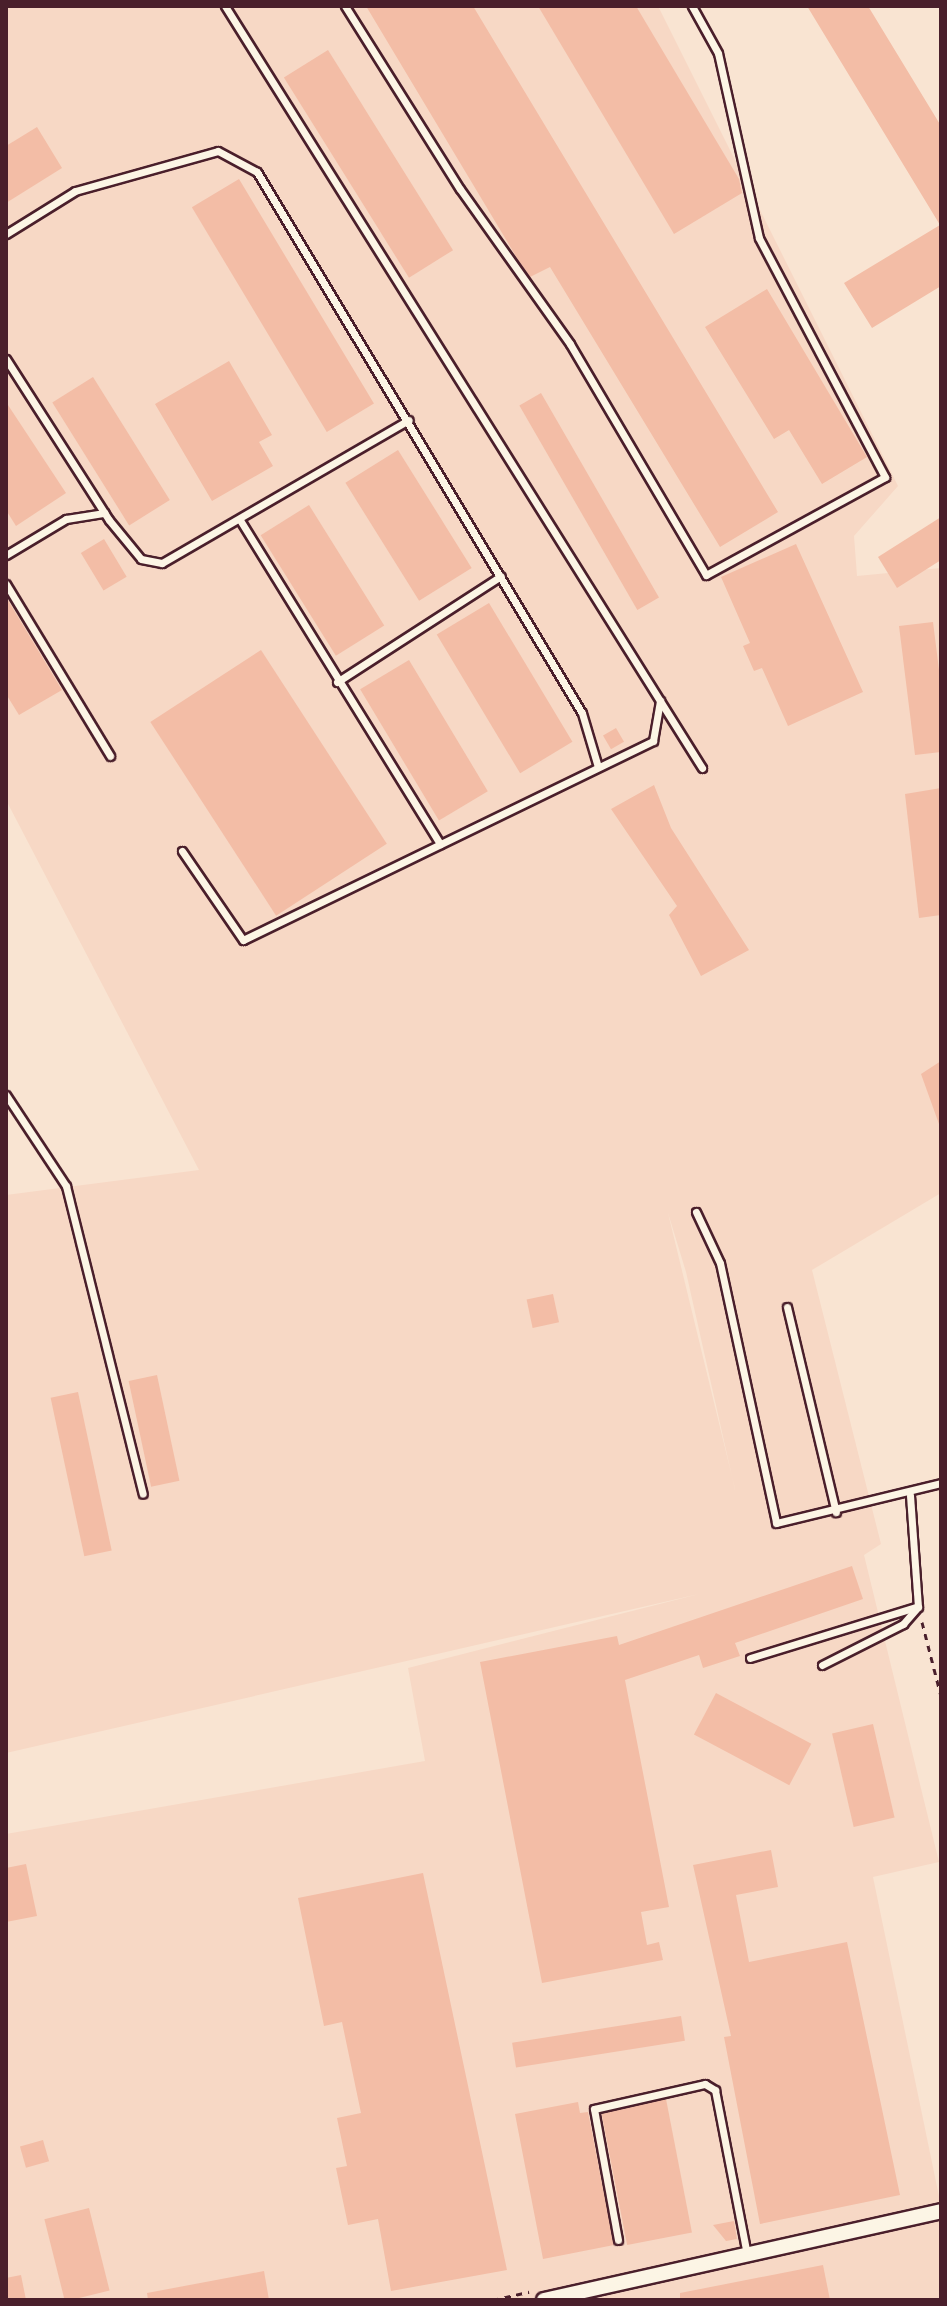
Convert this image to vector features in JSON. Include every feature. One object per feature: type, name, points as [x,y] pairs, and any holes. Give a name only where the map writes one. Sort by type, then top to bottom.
[{"type":"street","points":[[544,2300],[941,2211]]},
{"type":"lane","points":[[225,6],[702,768]]},
{"type":"lane","points":[[345,6],[460,189],[570,344],[706,575],[885,477],[759,238],[718,53],[692,6]]},
{"type":"lane","points":[[6,234],[75,191],[218,151],[257,172],[409,420],[582,713],[598,767]]},
{"type":"lane","points":[[6,359],[105,513],[141,559],[162,563],[409,420]]},
{"type":"lane","points":[[6,555],[66,519],[105,513]]},
{"type":"lane","points":[[240,520],[337,682],[440,844]]},
{"type":"lane","points":[[337,682],[501,576]]},
{"type":"lane","points":[[6,584],[110,756]]},
{"type":"lane","points":[[182,851],[243,940],[653,741],[660,701]]},
{"type":"lane","points":[[6,1095],[66,1186],[143,1494]]},
{"type":"lane","points":[[696,1212],[720,1263],[776,1523],[910,1495],[941,1483]]},
{"type":"lane","points":[[787,1307],[836,1512]]},
{"type":"lane","points":[[822,1665],[903,1624],[918,1607],[910,1495]]},
{"type":"lane","points":[[750,1658],[918,1607]]},
{"type":"lane","points":[[618,2240],[594,2109],[705,2084],[715,2090],[747,2254]]},
{"type":"path","points":[[918,1607],[941,1696]]},
{"type":"shaded area","points":[[6,6],[658,6],[898,486],[854,536],[857,576],[941,568],[941,1193],[812,1270],[881,1544],[864,1555],[939,1862],[873,1877],[941,2206],[941,2300],[6,2300],[6,1834],[425,1761],[408,1668],[699,1594],[6,1753],[6,1195],[199,1170],[6,800]],"holes":[[[668,1213],[686,1272],[732,1477]]]},
{"type":"building","points":[[366,6],[473,6],[778,512],[720,547],[550,267],[530,277],[517,258]]},
{"type":"building","points":[[538,6],[636,6],[739,179],[742,193],[674,234]]},
{"type":"building","points":[[807,6],[868,6],[941,126],[941,286],[872,328],[844,283],[940,225]]},
{"type":"building","points":[[328,50],[453,250],[409,278],[284,78]]},
{"type":"building","points":[[37,127],[62,168],[6,203],[6,146]]},
{"type":"building","points":[[239,179],[374,404],[327,432],[192,207]]},
{"type":"building","points":[[767,289],[867,457],[822,484],[789,430],[774,439],[705,327]]},
{"type":"building","points":[[229,361],[272,435],[259,442],[273,466],[212,501],[155,404]]},
{"type":"building","points":[[93,377],[170,500],[129,525],[52,402]]},
{"type":"building","points":[[541,393],[659,597],[637,610],[519,406]]},
{"type":"building","points":[[6,402],[66,493],[16,526],[6,510]]},
{"type":"building","points":[[398,450],[472,568],[419,601],[345,483]]},
{"type":"building","points":[[309,505],[384,625],[336,656],[261,535]]},
{"type":"building","points":[[941,517],[941,560],[897,588],[878,557]]},
{"type":"building","points":[[104,539],[127,577],[104,591],[81,553]]},
{"type":"building","points":[[796,544],[863,692],[788,726],[762,668],[754,671],[743,646],[750,643],[721,577]]},
{"type":"building","points":[[6,597],[62,690],[19,715],[6,694]]},
{"type":"building","points":[[489,603],[572,742],[520,773],[437,634]]},
{"type":"building","points":[[933,622],[941,686],[941,752],[915,755],[899,626]]},
{"type":"building","points":[[261,650],[387,844],[276,916],[150,722]]},
{"type":"building","points":[[409,660],[488,791],[439,821],[360,689]]},
{"type":"building","points":[[616,728],[624,742],[611,749],[603,736]]},
{"type":"building","points":[[654,785],[671,828],[749,950],[701,976],[669,915],[677,906],[611,809]]},
{"type":"building","points":[[941,788],[941,915],[919,918],[905,794]]},
{"type":"building","points":[[941,1061],[941,1124],[939,1124],[921,1074]]},
{"type":"building","points":[[553,1294],[559,1322],[533,1328],[527,1300]]},
{"type":"building","points":[[157,1375],[179,1481],[151,1487],[129,1381]]},
{"type":"building","points":[[78,1392],[112,1550],[84,1556],[51,1398]]},
{"type":"building","points":[[852,1566],[863,1599],[735,1643],[740,1656],[703,1668],[699,1655],[625,1680],[669,1907],[641,1912],[647,1945],[659,1942],[663,1960],[542,1983],[480,1662],[617,1636],[619,1645]]},
{"type":"building","points":[[716,1693],[811,1744],[789,1785],[694,1734]]},
{"type":"building","points":[[873,1724],[895,1818],[854,1827],[832,1733]]},
{"type":"building","points":[[771,1850],[778,1887],[736,1895],[749,1962],[847,1942],[900,2195],[760,2224],[724,2037],[731,2036],[693,1865]]},
{"type":"building","points":[[26,1864],[37,1916],[6,1922],[6,1868]]},
{"type":"building","points":[[423,1873],[507,2270],[391,2291],[378,2219],[348,2225],[336,2168],[347,2166],[337,2118],[361,2113],[342,2022],[324,2026],[298,1898]]},
{"type":"building","points":[[681,2016],[685,2041],[516,2067],[512,2043]]},
{"type":"building","points":[[666,2099],[692,2233],[627,2245],[601,2112]]},
{"type":"building","points":[[578,2102],[580,2113],[588,2112],[614,2245],[543,2259],[515,2114]]},
{"type":"building","points":[[43,2140],[49,2161],[26,2168],[20,2147]]},
{"type":"building","points":[[89,2208],[110,2290],[65,2300],[44,2219]]},
{"type":"building","points":[[734,2221],[737,2239],[726,2241],[713,2225]]},
{"type":"building","points":[[823,2265],[830,2300],[680,2300],[680,2293]]},
{"type":"building","points":[[264,2271],[269,2300],[148,2300],[147,2293]]},
{"type":"building","points":[[21,2275],[26,2300],[6,2300],[6,2278]]}]
